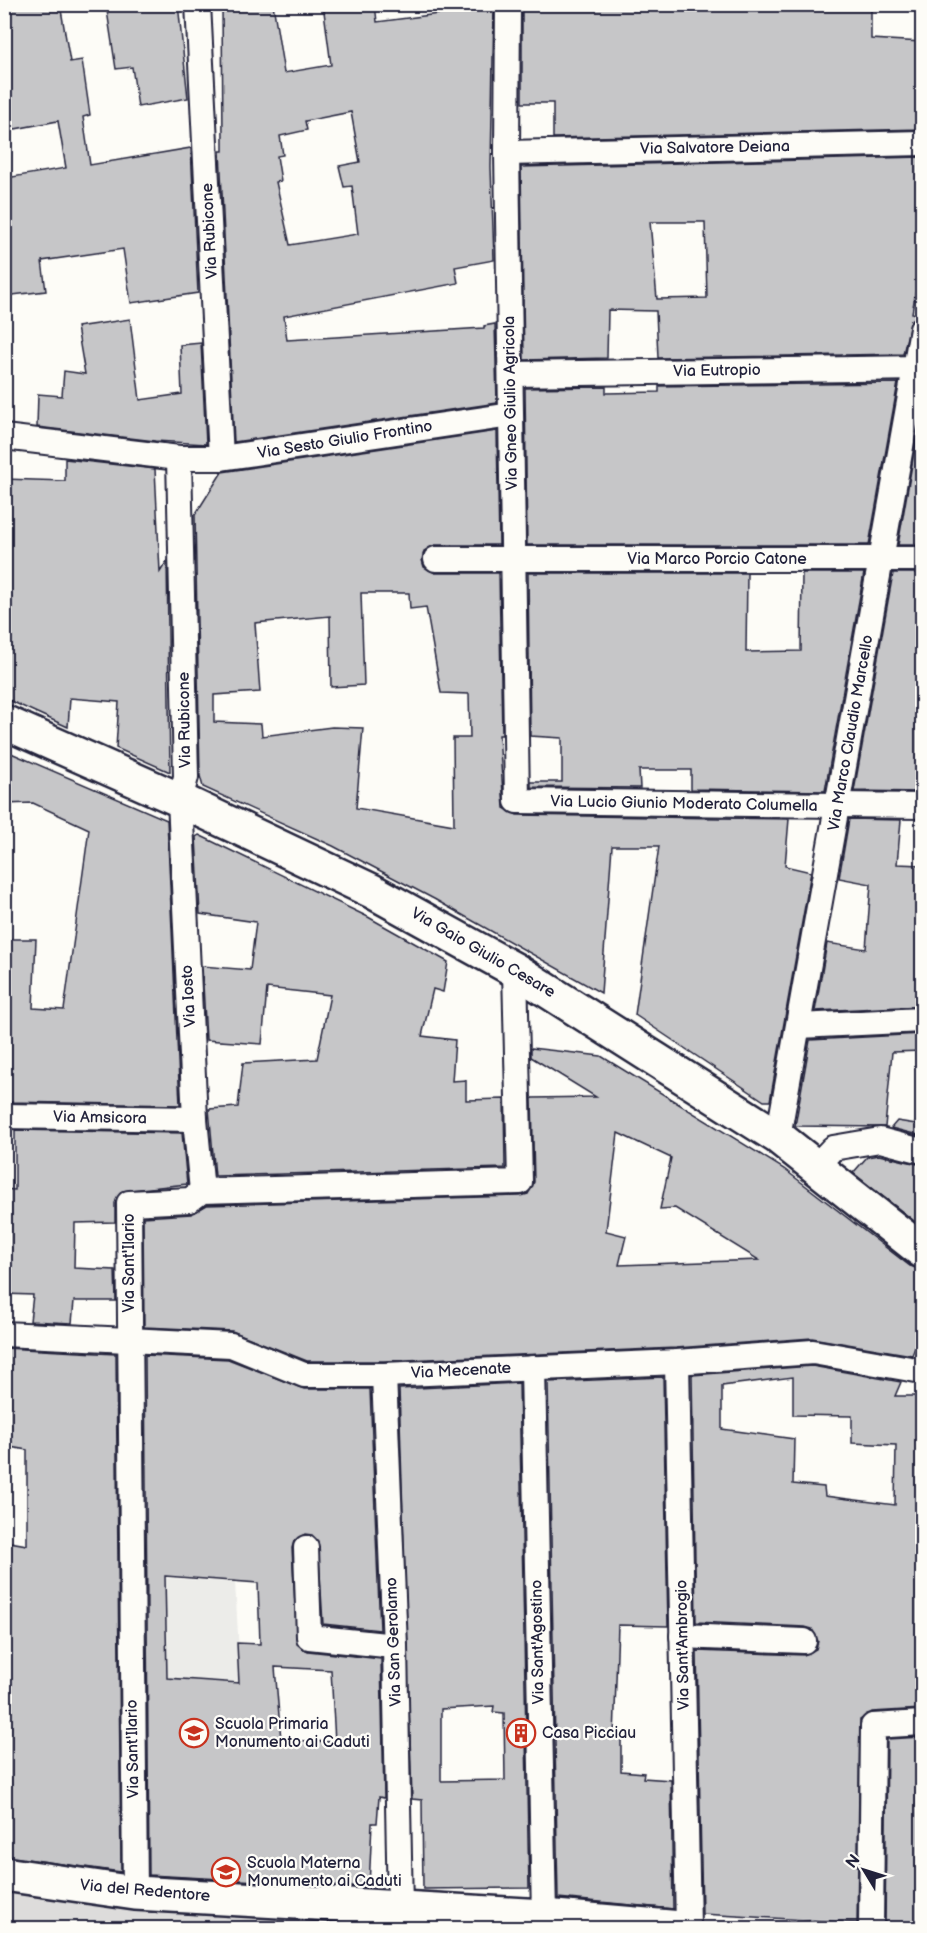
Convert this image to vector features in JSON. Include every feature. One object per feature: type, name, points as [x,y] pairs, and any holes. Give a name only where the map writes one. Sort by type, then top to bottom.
[{"type":"street","name":"Via Rubicone","points":[[198,4],[221,458]]},
{"type":"street","name":"Via Gneo Giulio Agricola","points":[[508,4],[507,153],[517,801]]},
{"type":"street","name":"Via Salvatore Deiana","points":[[507,153],[922,143]]},
{"type":"street","name":"Via Marco Claudio Marcello","points":[[778,1137],[882,558],[919,367],[922,329]]},
{"type":"street","name":"Via Eutropio","points":[[511,374],[919,367]]},
{"type":"street","name":"Via Sesto Giulio Frontino","points":[[4,438],[179,458],[221,458],[511,415]]},
{"type":"street","name":"Via Rubicone","points":[[179,458],[186,777],[180,800]]},
{"type":"street","name":"Via Marco Porcio Catone","points":[[436,559],[922,559]]},
{"type":"street","name":"Via Gaio Giulio Cesare","points":[[4,722],[180,800],[372,891],[515,970],[778,1137],[922,1251]]},
{"type":"street","name":"Via Iosto","points":[[180,800],[195,1119],[202,1191]]},
{"type":"street","name":"Via Lucio Giunio Moderato Columella","points":[[517,801],[922,806]]},
{"type":"street","name":"Via Sant'Ilario","points":[[135,1893],[129,1203],[190,1200],[202,1191],[520,1182],[515,970]]},
{"type":"street","points":[[799,1026],[922,1020]]},
{"type":"street","name":"Via Amsicora","points":[[4,1116],[195,1119]]},
{"type":"street","points":[[816,1166],[833,1148],[880,1140],[922,1151]]},
{"type":"street","name":"Via Mecenate","points":[[4,1334],[231,1345],[304,1375],[384,1375],[677,1362],[813,1352],[922,1371]]},
{"type":"street","name":"Via Sant'Ambrogio","points":[[677,1362],[688,1929]]},
{"type":"street","name":"Via Sant'Agostino","points":[[533,1368],[543,1916]]},
{"type":"street","name":"Via San Gerolamo","points":[[384,1375],[395,1646],[400,1909]]},
{"type":"street","points":[[306,1548],[309,1637],[395,1646]]},
{"type":"street","points":[[682,1636],[804,1641]]},
{"type":"street","points":[[871,1929],[873,1726],[922,1723]]},
{"type":"street","name":"Via del Redentore","points":[[4,1874],[135,1893],[543,1916],[681,1929]]},
{"type":"shaded area","name":"Scuola Primaria Monumento ai Caduti","points":[[165,1578],[235,1582],[249,1825],[246,1889],[147,1883],[143,1638],[166,1637]]},
{"type":"shaded area","points":[[5,1887],[523,1928],[5,1928]]},
{"type":"building","points":[[4,4],[60,4],[70,62],[82,60],[90,115],[83,117],[90,165],[191,148],[198,293],[131,303],[123,249],[42,261],[46,291],[4,296],[4,195],[8,194],[6,178],[66,168],[58,121],[4,131]]},
{"type":"building","points":[[106,4],[178,4],[188,98],[138,107],[132,67],[116,69]]},
{"type":"building","points":[[222,4],[273,4],[284,73],[331,65],[323,4],[375,4],[377,22],[438,14],[437,4],[494,4],[491,167],[494,260],[455,267],[458,283],[284,316],[287,340],[484,328],[484,326],[495,324],[497,403],[234,442],[220,151],[223,151]],"holes":[[[351,112],[360,162],[339,166],[344,187],[352,186],[358,234],[290,245],[276,182],[281,181],[277,156],[283,155],[280,136],[307,130],[305,121]]]},
{"type":"building","points":[[522,4],[819,4],[819,8],[871,7],[871,39],[922,42],[922,129],[553,138],[553,103],[522,103]]},
{"type":"building","points":[[922,157],[922,255],[912,313],[922,315],[911,320],[903,354],[658,358],[656,311],[608,310],[607,358],[524,360],[521,167]],"holes":[[[650,222],[705,222],[707,298],[657,299]]]},
{"type":"building","points":[[130,319],[140,400],[182,394],[180,345],[201,343],[206,444],[155,441],[37,427],[38,394],[62,396],[64,371],[85,374],[77,327]]},
{"type":"building","points":[[898,383],[869,545],[527,545],[525,388],[606,387],[606,393],[659,392],[659,386]]},
{"type":"building","points":[[922,407],[922,545],[898,545]]},
{"type":"building","points":[[497,431],[499,545],[435,545],[424,551],[422,560],[424,567],[435,573],[499,573],[502,735],[499,735],[504,808],[517,815],[789,819],[785,866],[811,872],[770,1101],[764,1101],[635,1015],[659,846],[612,846],[601,993],[434,899],[333,846],[203,787],[200,776],[195,515],[222,472]],"holes":[[[361,593],[409,593],[410,609],[426,607],[441,693],[469,694],[470,738],[453,738],[454,825],[356,808],[363,728],[332,727],[262,736],[261,724],[214,722],[214,695],[260,692],[255,623],[330,616],[331,687],[364,685]]]},
{"type":"building","points":[[65,459],[155,469],[160,572],[167,561],[170,772],[116,748],[119,702],[70,698],[68,727],[4,698],[4,479],[65,481]]},
{"type":"building","points":[[528,573],[747,573],[746,652],[801,651],[802,573],[864,573],[825,791],[691,789],[691,770],[639,770],[640,788],[531,787],[531,782],[562,782],[562,738],[530,736]]},
{"type":"building","points":[[893,573],[922,573],[922,792],[854,791]]},
{"type":"building","points":[[4,750],[167,820],[180,1105],[7,1102],[4,939],[36,939],[33,1008],[64,1010],[89,829],[33,803],[4,804]]},
{"type":"building","points":[[849,819],[901,820],[897,864],[922,865],[922,1006],[815,1011],[827,943],[866,949],[871,884],[839,878]]},
{"type":"building","points":[[199,835],[368,917],[448,962],[443,992],[433,989],[422,1036],[455,1040],[452,1081],[466,1080],[466,1100],[504,1099],[505,1168],[215,1176],[209,1109],[238,1107],[243,1063],[317,1059],[330,995],[267,988],[262,1044],[206,1040],[202,966],[250,970],[256,922],[200,914],[196,837]]},
{"type":"building","points":[[922,1034],[922,1051],[892,1052],[885,1127],[795,1126],[810,1040]]},
{"type":"building","points":[[531,1048],[601,1056],[784,1169],[910,1266],[922,1269],[922,1330],[912,1355],[812,1338],[676,1348],[384,1361],[307,1361],[232,1331],[144,1327],[143,1217],[191,1214],[207,1205],[528,1194],[534,1182],[532,1098],[596,1097],[531,1057]],"holes":[[[618,1133],[671,1158],[660,1209],[675,1208],[759,1260],[619,1265],[626,1236],[606,1231]]]},
{"type":"building","points":[[897,1121],[922,1125],[922,1136],[891,1128]]},
{"type":"building","points":[[15,1130],[182,1133],[187,1184],[122,1191],[115,1203],[115,1222],[75,1223],[74,1268],[115,1270],[116,1301],[74,1301],[72,1323],[30,1321],[33,1295],[4,1294],[4,1189],[15,1190]]},
{"type":"building","points":[[879,1155],[922,1165],[922,1227],[853,1173],[867,1157]]},
{"type":"building","points":[[4,1348],[116,1354],[121,1872],[4,1856],[4,1541],[27,1545],[27,1450],[4,1446]]},
{"type":"building","points":[[145,1355],[228,1359],[304,1389],[370,1389],[380,1630],[323,1624],[318,1541],[312,1535],[305,1534],[294,1541],[292,1548],[297,1644],[308,1651],[381,1659],[384,1798],[379,1797],[377,1823],[372,1823],[369,1887],[149,1875]],"holes":[[[165,1576],[258,1583],[260,1644],[237,1643],[239,1683],[167,1678]],[[275,1667],[331,1670],[335,1742],[281,1740]]]},
{"type":"building","points":[[812,1366],[901,1382],[895,1396],[922,1396],[922,1709],[872,1712],[860,1720],[857,1923],[702,1914],[697,1651],[804,1655],[816,1649],[818,1641],[812,1629],[805,1627],[696,1622],[692,1375]],"holes":[[[793,1377],[793,1415],[852,1416],[852,1443],[896,1445],[895,1505],[825,1496],[824,1487],[793,1484],[794,1439],[722,1429],[722,1386]]]},
{"type":"building","points":[[663,1377],[668,1626],[618,1625],[614,1737],[621,1738],[621,1771],[644,1773],[643,1778],[671,1780],[673,1909],[558,1898],[548,1382]]},
{"type":"building","points":[[519,1383],[529,1888],[423,1889],[422,1800],[412,1799],[399,1389]],"holes":[[[494,1706],[493,1712],[504,1713],[505,1780],[441,1781],[441,1709]]]},
{"type":"building","points":[[922,1737],[922,1929],[885,1929],[887,1739]]},
{"type":"place","name":"Scuola Primaria Monumento ai Caduti","points":[[194,1733]]},
{"type":"place","name":"Casa Picciau","points":[[521,1733]]},
{"type":"place","name":"Scuola Materna Monumento ai Caduti","points":[[226,1872]]}]
